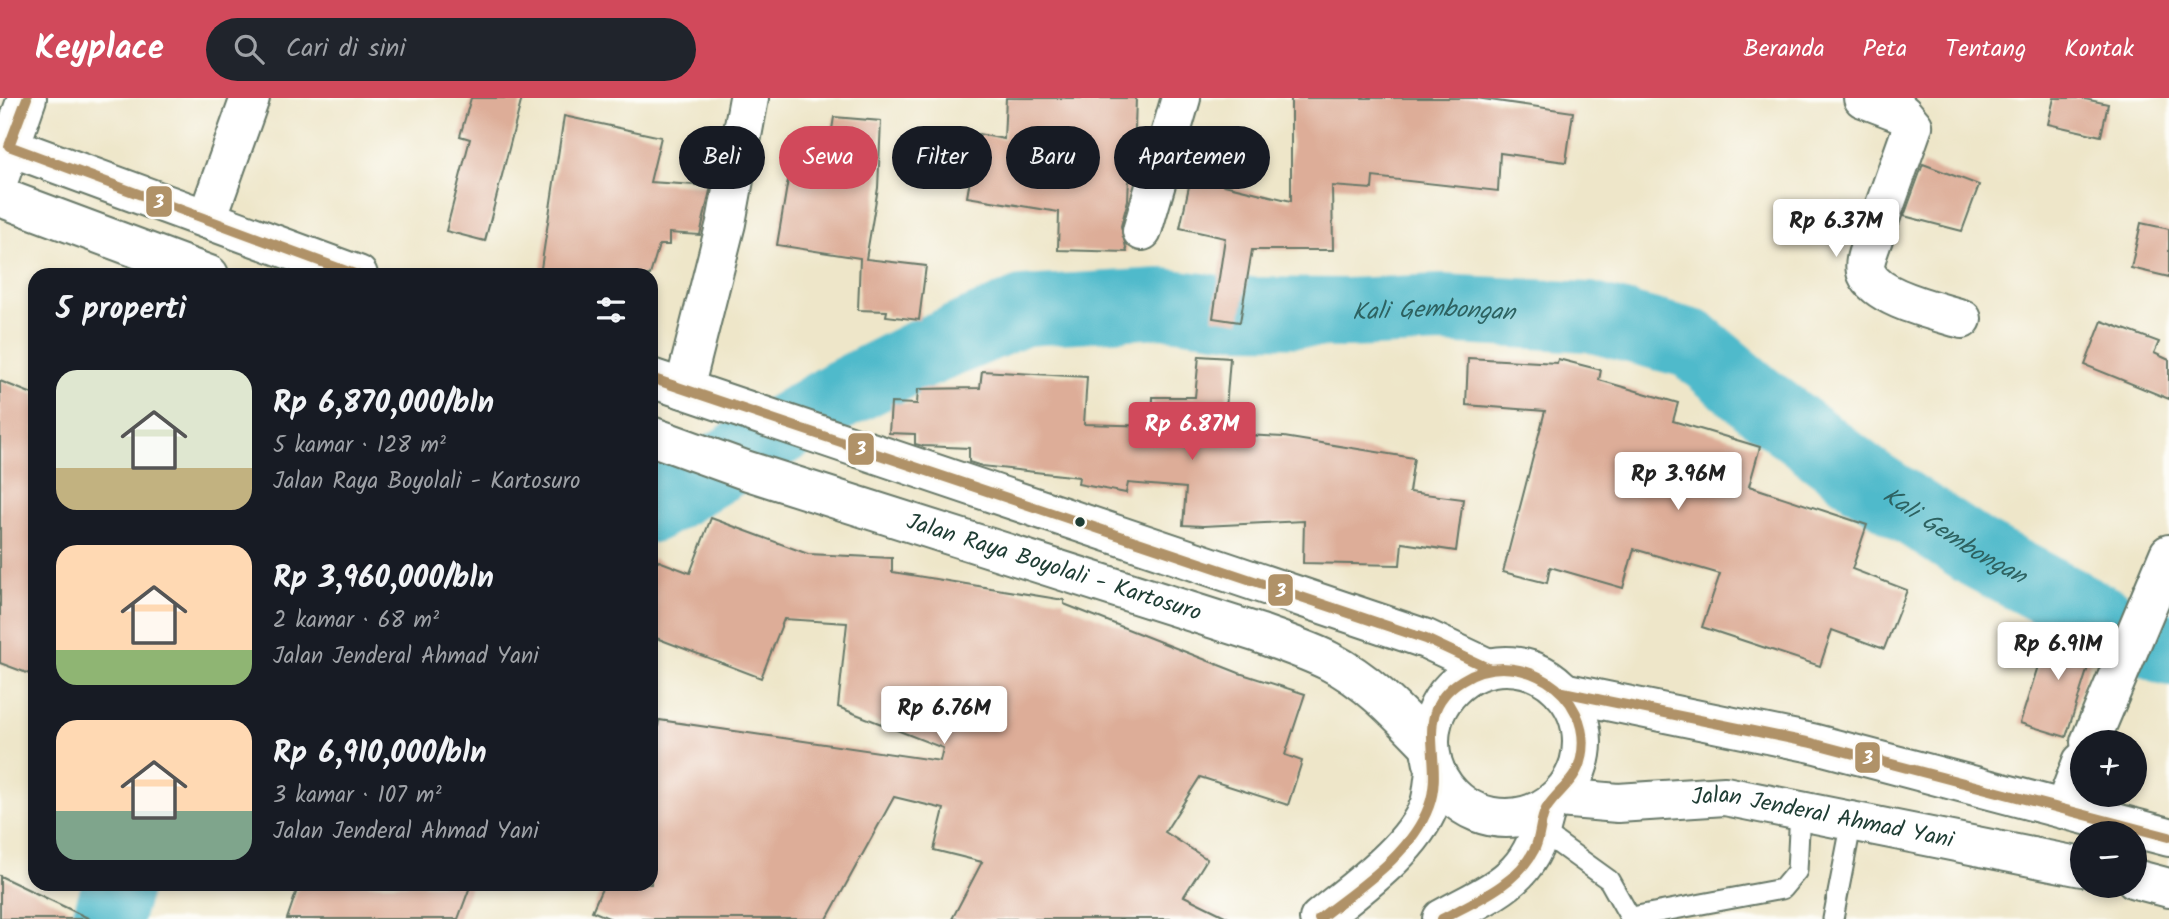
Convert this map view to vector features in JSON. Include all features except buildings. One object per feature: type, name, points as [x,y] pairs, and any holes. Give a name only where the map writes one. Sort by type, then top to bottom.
[{"type":"main road","points":[[27,98],[3,155],[206,219],[339,268]]},
{"type":"main road","points":[[206,219],[250,98]]},
{"type":"main road","points":[[749,98],[726,223],[667,383],[814,435],[1229,570],[1426,639],[1488,668]]},
{"type":"main road","points":[[1142,231],[1181,98]]},
{"type":"main road","points":[[1863,98],[1902,113],[1913,126],[1865,263],[1867,274],[1877,287],[1892,296],[1962,319]]},
{"type":"main road","points":[[0,197],[190,268]]},
{"type":"main road","name":"Jalan Raya Boyolali - Kartosuro","points":[[658,438],[746,470],[1258,633],[1310,653],[1350,673],[1399,714],[1432,759]]},
{"type":"main road","points":[[2095,730],[2169,554]]},
{"type":"main road","points":[[1319,919],[1382,866],[1408,838],[1429,805],[1433,716],[1449,690],[1461,680],[1488,668],[1508,666],[1529,669],[1548,678],[1563,692],[1580,721],[1582,754],[1569,785],[1549,812],[1523,869],[1499,887],[1442,919]]},
{"type":"main road","points":[[1563,692],[1812,743],[2169,836]]},
{"type":"main road","points":[[1432,759],[1447,792],[1463,806],[1483,815],[1515,817],[1549,812]]},
{"type":"main road","points":[[2064,809],[2070,793]]},
{"type":"main road","name":"Jalan Jenderal Ahmad Yani","points":[[1549,812],[1618,803],[1725,796],[2070,865]]},
{"type":"main road","points":[[2147,882],[2169,888]]},
{"type":"lane","points":[[1549,812],[1609,880],[1632,918],[1782,889],[1797,871],[1800,810]]},
{"type":"lane","points":[[1833,919],[1852,821]]},
{"type":"waterway","name":"Kali Gembongan","points":[[658,504],[842,394],[915,357],[1023,311],[1162,303],[1233,312],[1347,313],[1442,309],[1589,317],[1692,344],[1756,398],[1865,480],[1978,554],[2112,625],[2169,651]]},
{"type":"waterway","name":"Kali Gembongan","points":[[107,919],[116,891]]},
{"type":"transit line","name":"3","points":[[27,98],[9,146],[338,268]]},
{"type":"transit line","name":"3","points":[[658,380],[1426,639],[1488,668]]},
{"type":"transit line","name":"3","points":[[1319,919],[1382,869],[1397,855],[1421,824],[1433,789],[1433,722],[1437,707],[1446,693],[1462,680],[1483,671],[1505,668],[1527,672],[1547,681],[1564,695],[1576,713],[1582,734],[1579,766],[1546,809],[1536,845],[1517,873],[1494,891],[1442,919]]},
{"type":"transit line","name":"3","points":[[1563,692],[1812,743],[2169,837]]}]
